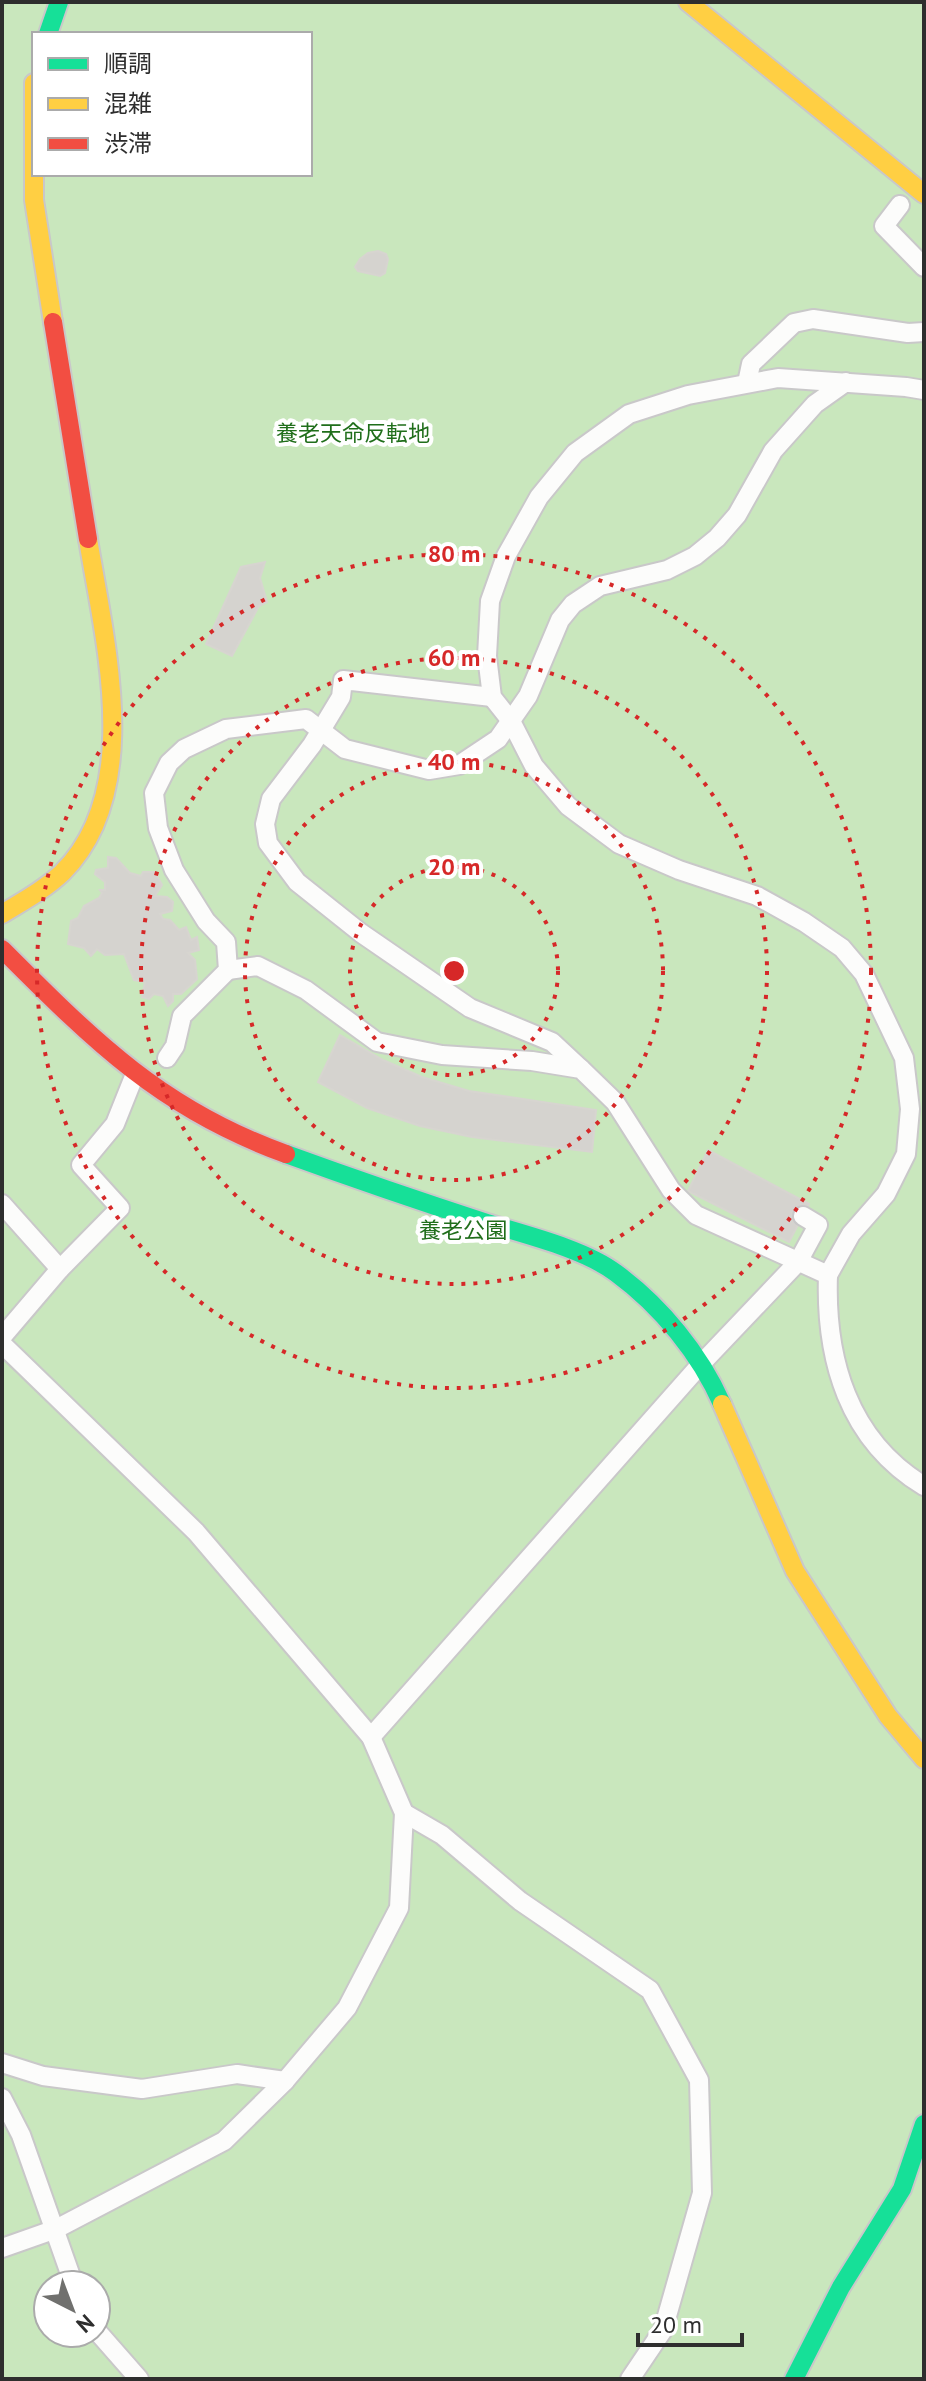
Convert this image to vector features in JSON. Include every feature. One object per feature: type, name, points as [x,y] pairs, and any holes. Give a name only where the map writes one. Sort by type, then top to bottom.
[{"type":"street","points":[[49,32],[59,2]]},
{"type":"street","points":[[688,2],[924,194]]},
{"type":"street","points":[[2,914],[40,891],[75,860],[102,811],[113,754],[112,689],[34,200],[34,176]]},
{"type":"street","points":[[2,949],[85,1032],[135,1074],[185,1108],[244,1139],[565,1248],[615,1272],[665,1317],[701,1364],[718,1394],[795,1571],[888,1716],[924,1759]]},
{"type":"street","points":[[794,2379],[841,2287],[902,2189],[924,2124]]},
{"type":"lane","points":[[900,205],[884,226],[924,267]]},
{"type":"lane","points":[[747,383],[751,364],[794,323],[813,319],[908,333],[924,332]]},
{"type":"lane","points":[[924,390],[778,378],[688,395],[629,414],[575,453],[539,497],[506,556],[490,601],[487,656],[492,697],[511,721],[534,766],[568,806],[619,844],[679,870],[757,896],[804,922],[842,948],[864,974],[904,1058],[910,1109],[906,1154],[886,1194],[851,1234],[828,1275],[827,1307],[838,1377],[856,1418],[881,1453],[924,1486]]},
{"type":"lane","points":[[228,970],[226,942],[206,921],[174,870],[158,828],[154,793],[169,763],[184,749],[226,729],[306,719],[345,749],[429,770],[459,765],[498,739],[511,721],[528,696],[560,620],[573,604],[600,586],[667,570],[695,556],[717,538],[737,515],[773,451],[815,404],[846,382]]},
{"type":"lane","points":[[492,697],[343,680],[341,697],[271,799],[265,824],[268,843],[297,882],[361,933],[439,988],[470,1008],[552,1042],[615,1102],[671,1190],[696,1215],[828,1275]]},
{"type":"lane","points":[[167,1058],[175,1046],[182,1016],[228,970],[258,966],[306,990],[377,1042],[442,1055],[532,1061],[581,1069]]},
{"type":"lane","points":[[2,1337],[60,1269],[120,1208],[81,1165],[115,1124],[135,1074]]},
{"type":"lane","points":[[2,1204],[60,1269]]},
{"type":"lane","points":[[371,1737],[701,1364],[798,1262],[818,1225],[803,1216]]},
{"type":"lane","points":[[747,1239],[752,1230],[778,1243],[781,1238]]},
{"type":"lane","points":[[2,1344],[196,1532],[371,1737],[404,1813],[399,1908],[347,2008],[285,2081],[224,2141],[56,2229],[2,2248]]},
{"type":"lane","points":[[404,1813],[442,1835],[520,1901],[650,1990],[699,2080],[702,2193],[663,2330],[630,2379]]},
{"type":"lane","points":[[2,2063],[43,2076],[142,2089],[237,2074],[285,2081]]},
{"type":"lane","points":[[2,2098],[21,2135],[69,2269]]},
{"type":"lane","points":[[112,2348],[139,2379]]},
{"type":"green space","name":"養老公園","points":[[2,2],[924,2],[924,2379],[2,2379]]},
{"type":"building","points":[[378,251],[386,254],[388,259],[385,273],[380,276],[358,271],[355,267],[360,259]]},
{"type":"building","points":[[265,562],[260,578],[267,602],[259,606],[232,656],[206,644],[241,567]]},
{"type":"building","points":[[108,857],[116,858],[130,873],[141,876],[143,872],[155,872],[162,885],[155,896],[167,897],[173,902],[172,911],[160,914],[163,919],[170,920],[179,930],[186,927],[191,940],[197,937],[199,950],[188,953],[195,960],[197,979],[181,994],[173,994],[173,1001],[168,1006],[163,996],[154,994],[149,999],[142,997],[145,982],[134,980],[124,954],[105,955],[97,949],[91,956],[84,948],[68,944],[71,921],[78,918],[84,906],[99,898],[100,890],[105,890],[105,882],[95,874],[96,870],[108,868]]},
{"type":"building","points":[[340,1035],[383,1060],[422,1077],[469,1091],[596,1110],[592,1152],[472,1137],[420,1126],[367,1108],[318,1082]]},
{"type":"building","points":[[708,1150],[809,1204],[789,1242],[688,1191]]},
{"type":"traffic: fast","points":[[49,32],[59,2]]},
{"type":"traffic: fast","points":[[286,1154],[554,1244],[603,1264],[633,1286],[678,1332],[722,1404]]},
{"type":"traffic: fast","points":[[794,2379],[841,2287],[902,2189],[924,2124]]},
{"type":"traffic: slow","points":[[688,2],[924,194]]},
{"type":"traffic: slow","points":[[34,176],[34,200],[53,322]]},
{"type":"traffic: slow","points":[[2,914],[62,873],[88,839],[103,800],[111,758],[112,713],[109,667],[88,539]]},
{"type":"traffic: slow","points":[[722,1404],[795,1571],[888,1716],[924,1759]]},
{"type":"traffic: jam","points":[[53,322],[88,539]]},
{"type":"traffic: jam","points":[[2,949],[67,1013],[131,1069],[202,1116],[286,1154]]},
{"type":"park label","name":"養老天命反転地","points":[[353,433]]}]
